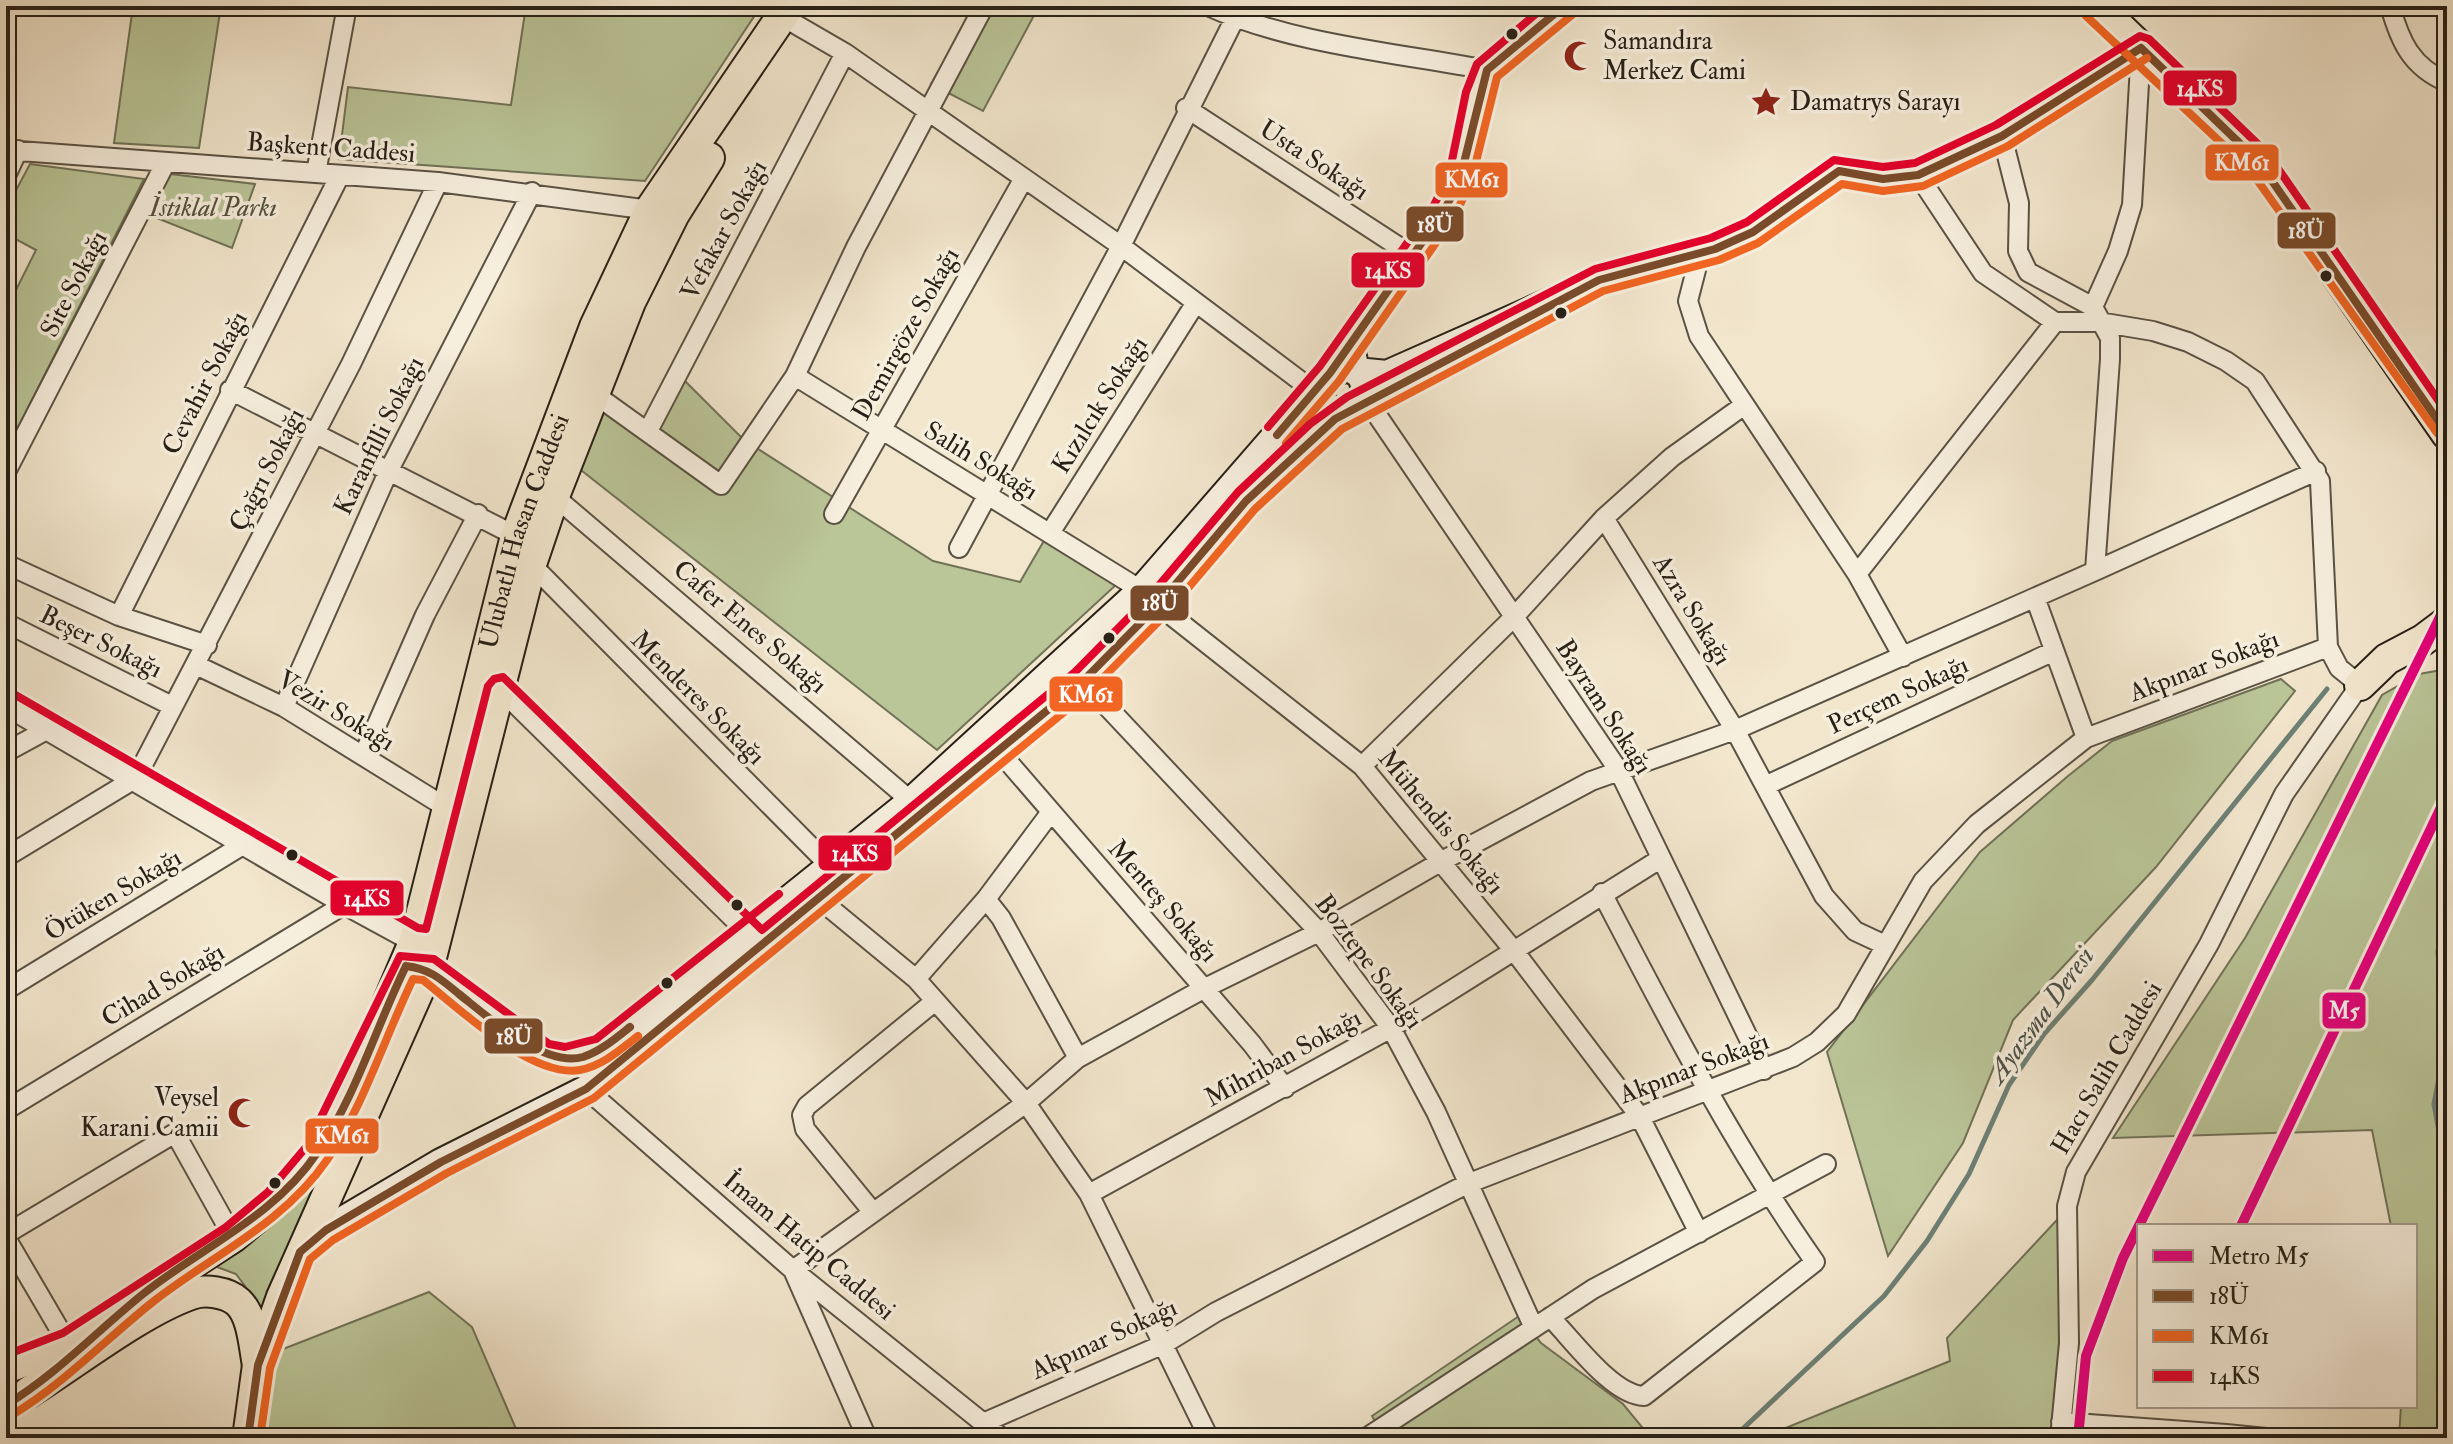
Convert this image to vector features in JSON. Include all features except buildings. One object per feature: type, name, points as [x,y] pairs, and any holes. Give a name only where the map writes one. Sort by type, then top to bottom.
[{"type":"main road","points":[[300,1252],[326,1230],[441,1162],[586,1089],[755,940],[830,866],[1150,598],[1318,433],[1324,391],[1350,342],[1413,256],[1460,179],[1478,95],[1487,70],[1563,6]]},
{"type":"main road","points":[[2093,6],[2259,162],[2446,425]]},
{"type":"main road","name":"Ulubatlı Hasan Caddesi","points":[[146,1292],[233,1237],[276,1201],[317,1153],[421,954],[447,808],[516,536],[595,327],[650,210],[798,12]]},
{"type":"main road","name":"Ulubatlı Hasan Caddesi","points":[[258,1365],[300,1252],[421,954],[500,689],[531,564],[593,393],[630,302],[674,214],[798,12]]},
{"type":"main road","points":[[421,954],[544,1055],[579,1058],[601,1050],[755,940],[819,899],[1083,681],[1343,368],[1387,374],[1533,312],[1599,280],[1695,253],[1753,232],[1839,171],[1883,179],[1918,175],[2002,136],[2141,48]]},
{"type":"main road","points":[[1324,391],[1465,351],[1533,312]]},
{"type":"main road","points":[[1324,391],[1362,400],[1365,388],[1356,371],[1350,342]]},
{"type":"main road","points":[[2360,685],[2387,659],[2447,622]]},
{"type":"main road","points":[[2360,685],[2396,662],[2442,649]]},
{"type":"main road","points":[[6,1368],[68,1344],[146,1292]]},
{"type":"main road","points":[[18,1398],[146,1292]]},
{"type":"main road","points":[[18,1398],[140,1322],[195,1292],[222,1293],[237,1300],[247,1314],[258,1365],[248,1438]]},
{"type":"street","points":[[316,173],[347,6]]},
{"type":"street","points":[[593,393],[721,485],[795,376],[856,247],[984,6]]},
{"type":"street","points":[[1208,6],[1235,18],[1292,33],[1487,70]]},
{"type":"street","points":[[2390,6],[2408,53],[2430,74],[2447,82]]},
{"type":"street","name":"Bayram Sokağı","points":[[798,12],[845,53],[1121,246],[1195,304],[1324,391],[1377,415],[1619,771],[1764,1070]]},
{"type":"street","points":[[959,548],[1121,246],[1186,108],[1235,18]]},
{"type":"street","points":[[2095,571],[2110,359],[2110,338],[2096,314],[2132,205],[2141,48]]},
{"type":"street","name":"Vefakar Sokağı","points":[[648,431],[845,53]]},
{"type":"street","name":"Usta Sokağı","points":[[1186,108],[1413,256]]},
{"type":"street","points":[[2002,136],[2019,203],[2018,251],[2028,272],[2096,314],[2165,335],[2226,361],[2255,381],[2316,471],[2323,496],[2328,647],[2339,668],[2360,685]]},
{"type":"street","points":[[6,176],[12,150]]},
{"type":"street","name":"Başkent Caddesi","points":[[12,150],[438,182],[650,210]]},
{"type":"street","name":"Site Sokağı","points":[[6,472],[166,162]]},
{"type":"street","name":"Cevahir Sokağı","points":[[119,616],[340,175]]},
{"type":"street","points":[[1918,175],[1983,273],[2055,322]]},
{"type":"street","name":"Demirgöze Sokağı","points":[[834,514],[1023,180]]},
{"type":"street","name":"Çağrı Sokağı","points":[[136,778],[351,364],[438,182]]},
{"type":"street","name":"Karanfilli Sokağı","points":[[284,707],[389,470],[532,192]]},
{"type":"street","points":[[1695,253],[1696,270],[1688,290],[1694,326],[1743,406],[1857,574],[1903,657]]},
{"type":"street","name":"Kızılcık Sokağı","points":[[1050,533],[1195,304]]},
{"type":"street","points":[[1857,574],[2055,322],[2096,314]]},
{"type":"street","name":"Salih Sokağı","points":[[795,376],[1150,598]]},
{"type":"street","points":[[230,390],[516,536]]},
{"type":"street","points":[[1362,766],[1514,617],[1604,518],[1672,457],[1743,406]]},
{"type":"street","points":[[867,1438],[793,1270],[1026,1103],[1078,1058],[1203,989],[1319,932],[1591,781],[1735,730],[2036,600],[2316,471]]},
{"type":"street","name":"Cafer Enes Sokağı","points":[[554,496],[911,801]]},
{"type":"street","points":[[363,756],[425,615],[478,514]]},
{"type":"street","name":"Azra Sokağı","points":[[1604,518],[1735,730],[1824,896],[1855,931],[1885,945]]},
{"type":"street","points":[[6,564],[119,616],[207,645]]},
{"type":"street","name":"Menderes Sokağı","points":[[531,564],[830,866]]},
{"type":"street","name":"Mühendis Sokağı","points":[[1150,598],[1362,766],[1515,952],[1640,1117],[1699,1233]]},
{"type":"street","points":[[2036,600],[2086,738]]},
{"type":"street","name":"Beşer Sokağı","points":[[6,623],[172,706]]},
{"type":"street","name":"Akpınar Sokağı","points":[[983,1423],[1164,1344],[1230,1305],[1467,1184],[1764,1070],[1817,1042],[1846,1014],[1923,881],[1977,824],[2086,738],[2328,647]]},
{"type":"street","name":"Perçem Sokağı","points":[[1765,786],[2054,651]]},
{"type":"street","name":"Vezir Sokağı","points":[[196,665],[284,707],[447,808]]},
{"type":"street","name":"Boztepe Sokağı","points":[[1083,681],[1319,932],[1391,1028],[1436,1112],[1467,1184],[1542,1322],[1629,1395],[1644,1396],[1815,1262],[1768,1196]]},
{"type":"street","name":"Hacı Salih Caddesi","points":[[2061,1430],[2069,1343],[2067,1206],[2076,1172],[2209,944],[2284,794],[2360,685]]},
{"type":"street","points":[[500,689],[755,940]]},
{"type":"street","points":[[6,703],[347,903],[421,954]]},
{"type":"street","points":[[6,752],[50,728]]},
{"type":"street","name":"Menteş Sokağı","points":[[998,750],[1285,1088]]},
{"type":"street","points":[[6,857],[136,778]]},
{"type":"street","points":[[916,979],[986,899],[1051,812]]},
{"type":"street","name":"Ötüken Sokağı","points":[[6,990],[246,843]]},
{"type":"street","name":"Mihriban Sokağı","points":[[1089,1194],[1391,1028],[1660,859]]},
{"type":"street","points":[[1602,893],[1706,1092],[1768,1196]]},
{"type":"street","points":[[819,899],[916,979],[1026,1103],[1089,1194],[1209,1438]]},
{"type":"street","points":[[986,899],[1001,918],[1078,1058]]},
{"type":"street","name":"Cihad Sokağı","points":[[6,1110],[347,903]]},
{"type":"street","points":[[872,1211],[805,1129],[802,1115],[807,1106],[934,1002]]},
{"type":"street","name":"İmam Hatip Caddesi","points":[[586,1089],[793,1270],[1002,1438]]},
{"type":"street","points":[[68,1344],[6,1236],[175,1133],[233,1237]]},
{"type":"street","points":[[1366,1438],[1593,1289],[1826,1164]]},
{"type":"street","points":[[2061,1430],[2266,1438]]},
{"type":"green space","points":[[133,6],[221,6],[199,148],[114,143]]},
{"type":"green space","points":[[526,6],[761,6],[645,181],[339,159],[348,87],[511,105]]},
{"type":"green space","points":[[976,6],[1039,6],[983,111],[931,84]]},
{"type":"green space","points":[[30,164],[144,179],[6,451],[6,310],[36,250],[6,234],[6,209]]},
{"type":"green space","name":"İstiklal Parkı","points":[[170,174],[255,184],[232,248],[149,215]]},
{"type":"green space","points":[[675,371],[744,440],[933,561],[1020,582],[1045,539],[1117,584],[937,750],[577,467],[606,395],[644,422]]},
{"type":"green space","points":[[2447,669],[2447,1438],[2399,1438],[2401,1408],[2417,1408],[2417,1224],[2391,1224],[2372,1130],[2113,1138],[2245,938],[2382,695],[2419,674]]},
{"type":"green space","points":[[2281,679],[2295,691],[2156,867],[2013,1020],[1963,1143],[1888,1256],[1827,1052],[1980,852],[2068,776],[2112,741]]},
{"type":"green space","points":[[325,1160],[262,1309],[236,1274],[217,1267]]},
{"type":"green space","points":[[2068,1208],[2074,1406],[2070,1438],[1761,1438],[1950,1361],[1947,1338]]},
{"type":"green space","points":[[429,1292],[472,1327],[520,1438],[262,1438],[278,1351]]},
{"type":"green space","points":[[1519,1316],[1541,1343],[1623,1404],[1651,1438],[1385,1438],[1372,1416]]},
{"type":"waterway","name":"Ayazma Deresi","points":[[1733,1438],[1884,1296],[1927,1241],[1969,1174],[2009,1085],[2044,1034],[2092,980],[2327,689]]},
{"type":"waterway","points":[[2447,929],[2438,951],[2444,1052],[2434,1104],[2447,1175]]},
{"type":"metro line","name":"M5","points":[[2140,1224],[2447,603]]},
{"type":"metro line","name":"M5","points":[[2242,1224],[2447,795]]},
{"type":"metro line","name":"M5","points":[[2078,1438],[2086,1356],[2137,1230]]},
{"type":"transit line","name":"14KS","points":[[1268,427],[1320,366],[1434,205],[1449,175],[1466,92],[1477,64],[1545,6]]},
{"type":"transit line","name":"18Ü","points":[[1277,435],[1330,373],[1444,211],[1460,179],[1487,70],[1564,6]]},
{"type":"transit line","name":"KM61","points":[[1286,443],[1339,381],[1454,217],[1471,182],[1497,77],[1572,15]]},
{"type":"transit line","name":"KM61","points":[[2086,16],[2250,170],[2437,433]]},
{"type":"transit line","name":"14KS","points":[[12,693],[418,928],[426,929],[488,686],[494,679],[503,677],[762,930],[1075,672],[1149,597],[1238,492],[1310,424],[1347,397],[1595,269],[1711,238],[1747,222],[1834,160],[1883,167],[1915,163],[1996,125],[2140,36],[2149,39],[2268,154],[2447,413]]},
{"type":"transit line","name":"18Ü","points":[[2141,48],[2259,162],[2447,434]]},
{"type":"transit line","name":"18Ü","points":[[248,1438],[258,1365],[300,1252],[326,1230],[441,1162],[586,1089],[1083,681],[1158,605],[1246,501],[1335,419],[1599,280],[1715,249],[1753,232],[1839,171],[1883,179],[1918,175],[2002,136],[2141,48]]},
{"type":"transit line","name":"KM61","points":[[260,1438],[270,1368],[310,1259],[333,1240],[447,1173],[594,1098],[1091,690],[1167,613],[1255,509],[1342,429],[1603,291],[1719,260],[1758,243],[1842,184],[1883,191],[1923,186],[2008,146],[2147,58]]},
{"type":"transit line","name":"14KS","points":[[6,1355],[63,1333],[226,1227],[268,1192],[307,1146],[400,956],[434,959],[549,1044],[565,1047],[596,1039],[779,894]]},
{"type":"transit line","name":"18Ü","points":[[406,966],[435,976],[517,1038],[551,1055],[583,1057],[602,1048],[630,1027]]},
{"type":"transit line","name":"18Ü","points":[[6,1405],[60,1366],[143,1294],[259,1213],[300,1176],[343,1108],[406,966]]},
{"type":"transit line","name":"KM61","points":[[12,1415],[68,1375],[154,1301],[268,1221],[309,1183],[327,1160],[352,1117],[413,979],[423,980],[519,1053],[561,1070],[580,1070],[596,1065],[638,1036]]},
{"type":"place","name":"Samandıra Merkez Cami","points":[[1579,56]]},
{"type":"place","name":"Damatrys Sarayı","points":[[1766,102]]},
{"type":"place","name":"Veysel Karani Camii","points":[[243,1113]]}]
